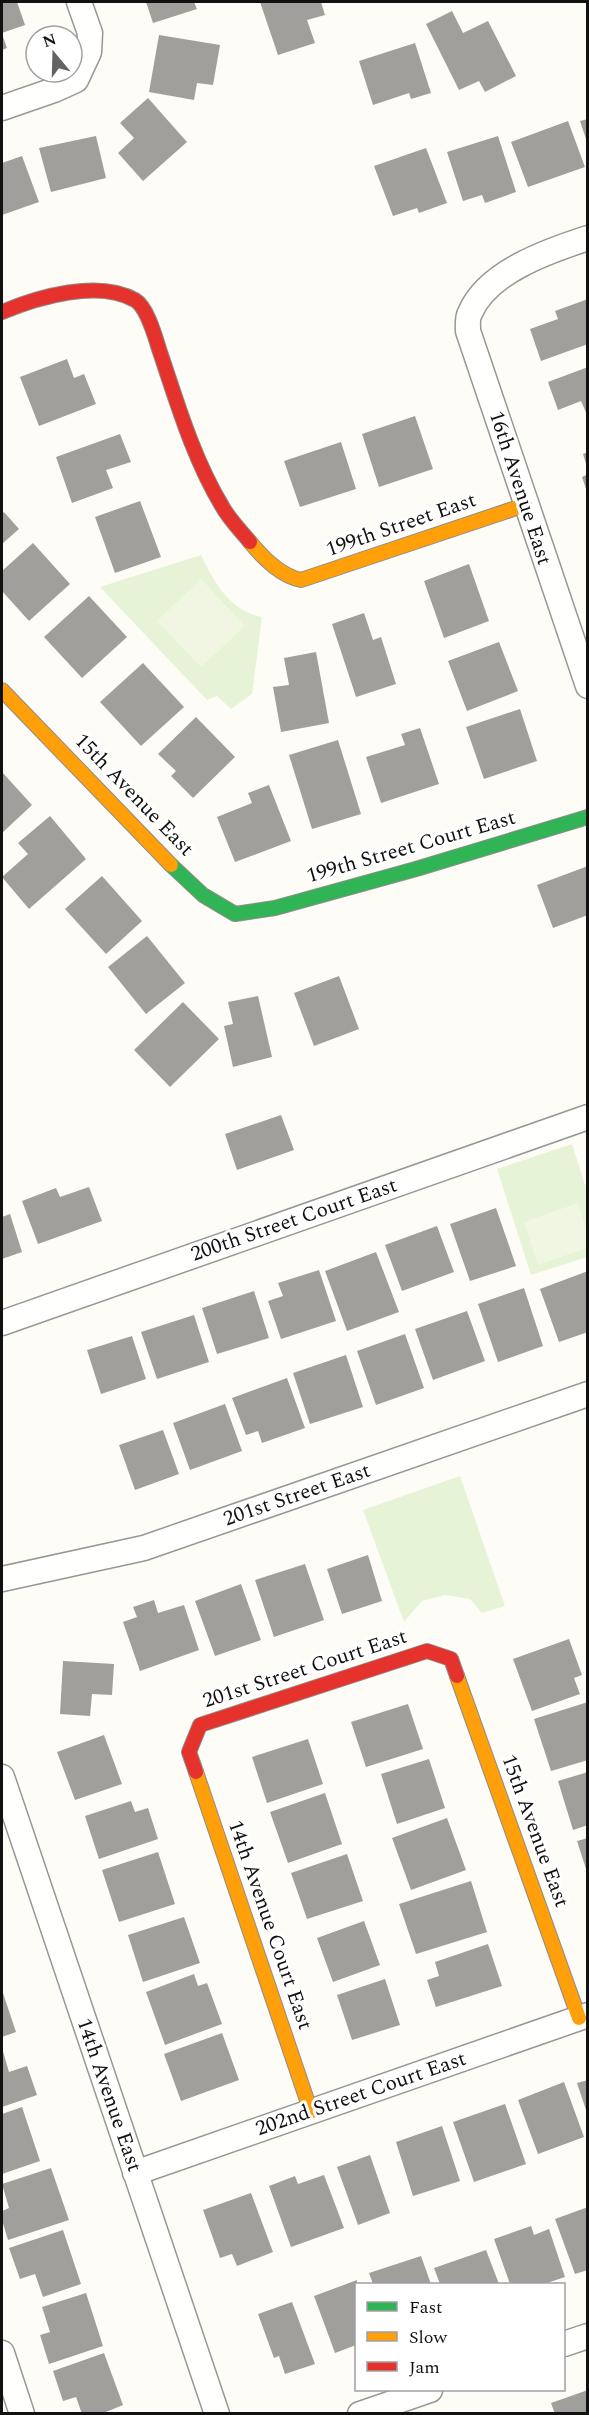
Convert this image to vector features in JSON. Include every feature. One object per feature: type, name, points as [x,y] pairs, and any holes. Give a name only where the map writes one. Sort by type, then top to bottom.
[{"type":"street","points":[[2,108],[76,80],[89,52],[90,33],[79,2]]},
{"type":"street","name":"16th Avenue East","points":[[588,238],[536,257],[498,279],[484,291],[468,315],[468,331],[588,686]]},
{"type":"street","name":"199th Street East","points":[[2,312],[24,303],[83,290],[114,292],[137,301],[150,322],[191,442],[222,507],[260,554],[290,578],[301,580],[323,574],[525,505]]},
{"type":"street","name":"15th Avenue East","points":[[2,690],[43,730],[147,842],[203,895],[235,914],[246,913]]},
{"type":"street","name":"199th Street Court East","points":[[246,913],[275,908],[416,869],[588,817]]},
{"type":"street","name":"200th Street Court East","points":[[2,1323],[588,1117]]},
{"type":"street","name":"201st Street East","points":[[2,1579],[144,1548],[588,1394]]},
{"type":"street","name":"201st Street Court East","points":[[189,1752],[200,1725],[427,1651],[451,1659]]},
{"type":"street","name":"15th Avenue East","points":[[451,1659],[583,2016]]},
{"type":"street","name":"14th Avenue Court East","points":[[189,1752],[311,2112]]},
{"type":"street","name":"14th Avenue East","points":[[2,1777],[217,2414]]},
{"type":"street","name":"202nd Street Court East","points":[[135,2173],[583,2016]]},
{"type":"street","points":[[565,2344],[588,2336]]},
{"type":"street","points":[[2,2353],[22,2414]]},
{"type":"street","points":[[360,2414],[427,2391]]},
{"type":"green space","points":[[201,555],[224,594],[241,609],[262,617],[252,694],[231,709],[217,696],[207,700],[100,587]]},
{"type":"green space","points":[[201,579],[245,626],[201,667],[157,621]]},
{"type":"green space","points":[[572,1144],[587,1191],[587,1257],[531,1275],[497,1169]]},
{"type":"green space","points":[[578,1203],[587,1232],[587,1248],[538,1265],[524,1222]]},
{"type":"green space","points":[[460,1476],[505,1606],[482,1613],[470,1599],[445,1595],[422,1601],[404,1622],[363,1510]]},
{"type":"building","points":[[2,2],[17,2],[24,25],[2,33]]},
{"type":"building","points":[[146,2],[194,2],[197,9],[153,23]]},
{"type":"building","points":[[260,2],[321,2],[325,15],[307,20],[315,43],[278,55]]},
{"type":"building","points":[[452,11],[463,33],[488,21],[516,76],[485,92],[479,81],[459,90],[426,24]]},
{"type":"building","points":[[2,34],[7,48],[2,50]]},
{"type":"building","points":[[159,35],[220,45],[213,85],[197,83],[194,100],[149,92]]},
{"type":"building","points":[[415,43],[431,93],[411,99],[409,93],[373,105],[359,61]]},
{"type":"building","points":[[148,98],[187,142],[143,181],[118,153],[134,138],[120,123]]},
{"type":"building","points":[[588,119],[588,142],[587,142],[580,121]]},
{"type":"building","points":[[568,121],[585,167],[528,187],[511,142]]},
{"type":"building","points":[[96,136],[106,178],[51,192],[39,148]]},
{"type":"building","points":[[498,136],[516,192],[485,203],[482,195],[463,201],[447,152]]},
{"type":"building","points":[[426,148],[447,203],[419,213],[417,208],[393,216],[374,166]]},
{"type":"building","points":[[22,156],[39,202],[2,215],[2,163]]},
{"type":"building","points":[[588,299],[588,344],[541,361],[530,329],[558,319],[555,311]]},
{"type":"building","points":[[67,359],[74,378],[84,374],[96,404],[39,426],[20,377]]},
{"type":"building","points":[[588,367],[588,417],[581,401],[558,410],[548,382]]},
{"type":"building","points":[[415,416],[433,469],[379,487],[362,434]]},
{"type":"building","points":[[120,434],[131,462],[106,470],[113,488],[72,503],[56,457]]},
{"type":"building","points":[[341,442],[356,489],[300,507],[284,461]]},
{"type":"building","points":[[588,452],[588,467],[587,467],[583,454]]},
{"type":"building","points":[[588,474],[588,492],[587,492],[582,477]]},
{"type":"building","points":[[140,501],[161,557],[115,573],[95,517]]},
{"type":"building","points":[[4,512],[19,529],[2,544],[2,514]]},
{"type":"building","points":[[33,543],[70,584],[29,621],[2,591],[2,571]]},
{"type":"building","points":[[469,564],[489,621],[444,638],[424,581]]},
{"type":"building","points":[[89,596],[127,637],[82,678],[44,637]]},
{"type":"building","points":[[364,613],[373,640],[381,637],[396,684],[356,697],[332,624]]},
{"type":"building","points":[[499,642],[518,691],[467,711],[448,661]]},
{"type":"building","points":[[316,652],[329,723],[281,732],[273,687],[289,685],[284,658]]},
{"type":"building","points":[[143,663],[184,707],[141,746],[100,702]]},
{"type":"building","points":[[520,709],[537,761],[484,779],[466,727]]},
{"type":"building","points":[[196,717],[235,757],[193,798],[171,776],[176,771],[158,754]]},
{"type":"building","points":[[420,728],[439,784],[381,803],[366,757],[405,745],[401,734]]},
{"type":"building","points":[[338,740],[361,814],[312,829],[289,755]]},
{"type":"building","points":[[2,772],[32,805],[2,833]]},
{"type":"building","points":[[269,785],[291,841],[235,862],[217,817],[252,803],[248,793]]},
{"type":"building","points":[[50,816],[86,859],[29,909],[2,877],[28,854],[18,843]]},
{"type":"building","points":[[588,866],[588,915],[553,928],[537,885]]},
{"type":"building","points":[[102,876],[142,921],[106,954],[65,909]]},
{"type":"building","points":[[147,936],[185,983],[146,1014],[108,967]]},
{"type":"building","points":[[339,976],[359,1029],[314,1046],[294,993]]},
{"type":"building","points":[[258,996],[272,1057],[233,1067],[224,1026],[233,1024],[228,1002]]},
{"type":"building","points":[[183,1002],[219,1039],[170,1087],[134,1050]]},
{"type":"building","points":[[281,1115],[294,1150],[237,1170],[225,1134]]},
{"type":"building","points":[[89,1187],[102,1221],[38,1244],[22,1201],[56,1188],[60,1197]]},
{"type":"building","points":[[496,1208],[516,1266],[470,1281],[450,1224]]},
{"type":"building","points":[[10,1214],[22,1252],[2,1259],[2,1217]]},
{"type":"building","points":[[437,1226],[454,1272],[402,1291],[385,1245]]},
{"type":"building","points":[[376,1252],[399,1312],[347,1331],[325,1271]]},
{"type":"building","points":[[319,1270],[336,1321],[281,1339],[268,1301],[283,1296],[278,1283]]},
{"type":"building","points":[[588,1271],[588,1332],[559,1342],[540,1289]]},
{"type":"building","points":[[524,1288],[543,1346],[498,1362],[478,1304]]},
{"type":"building","points":[[254,1291],[269,1338],[217,1354],[202,1308]]},
{"type":"building","points":[[467,1311],[485,1361],[433,1380],[415,1329]]},
{"type":"building","points":[[194,1315],[209,1362],[157,1379],[141,1332]]},
{"type":"building","points":[[405,1334],[424,1388],[376,1405],[357,1351]]},
{"type":"building","points":[[132,1336],[146,1379],[101,1394],[87,1350]]},
{"type":"building","points":[[346,1355],[363,1407],[310,1424],[293,1373]]},
{"type":"building","points":[[287,1378],[305,1428],[262,1443],[258,1431],[246,1435],[232,1398]]},
{"type":"building","points":[[225,1404],[242,1451],[190,1470],[173,1423]]},
{"type":"building","points":[[163,1430],[179,1474],[135,1490],[119,1445]]},
{"type":"building","points":[[368,1555],[382,1601],[342,1614],[327,1569]]},
{"type":"building","points":[[305,1564],[324,1620],[274,1637],[255,1580]]},
{"type":"building","points":[[241,1584],[261,1640],[215,1656],[195,1601]]},
{"type":"building","points":[[154,1600],[158,1613],[184,1605],[199,1650],[140,1671],[123,1622],[137,1617],[133,1607]]},
{"type":"building","points":[[569,1639],[582,1675],[574,1678],[580,1694],[532,1711],[513,1659]]},
{"type":"building","points":[[63,1661],[114,1664],[112,1695],[92,1694],[90,1716],[60,1714]]},
{"type":"building","points":[[588,1702],[588,1760],[551,1771],[534,1719]]},
{"type":"building","points":[[408,1704],[423,1749],[366,1767],[351,1722]]},
{"type":"building","points":[[104,1735],[122,1784],[75,1800],[57,1752]]},
{"type":"building","points":[[308,1739],[323,1784],[267,1803],[252,1757]]},
{"type":"building","points":[[429,1759],[445,1808],[397,1824],[381,1774]]},
{"type":"building","points":[[588,1772],[588,1825],[573,1830],[558,1781]]},
{"type":"building","points":[[325,1793],[342,1844],[288,1863],[270,1812]]},
{"type":"building","points":[[131,1801],[135,1812],[148,1808],[158,1839],[99,1859],[85,1816]]},
{"type":"building","points":[[447,1818],[466,1870],[411,1890],[392,1838]]},
{"type":"building","points":[[588,1838],[588,1872],[587,1872],[577,1841]]},
{"type":"building","points":[[158,1852],[175,1904],[119,1922],[102,1870]]},
{"type":"building","points":[[347,1854],[363,1901],[307,1919],[291,1873]]},
{"type":"building","points":[[471,1881],[487,1932],[416,1954],[399,1904]]},
{"type":"building","points":[[184,1917],[200,1963],[143,1982],[128,1935]]},
{"type":"building","points":[[364,1921],[380,1965],[333,1982],[317,1938]]},
{"type":"building","points":[[488,1944],[502,1986],[436,2007],[427,1980],[439,1976],[435,1962]]},
{"type":"building","points":[[194,1974],[198,1986],[207,1983],[222,2024],[165,2045],[146,1992]]},
{"type":"building","points":[[385,1979],[400,2025],[352,2040],[337,1995]]},
{"type":"building","points":[[2,1990],[16,2032],[2,2037]]},
{"type":"building","points":[[222,2033],[239,2080],[181,2101],[164,2054]]},
{"type":"building","points":[[2,2048],[9,2072],[27,2066],[37,2095],[2,2107]]},
{"type":"building","points":[[588,2080],[588,2113],[587,2113],[577,2083]]},
{"type":"building","points":[[564,2082],[584,2137],[538,2154],[518,2100]]},
{"type":"building","points":[[505,2104],[526,2164],[474,2182],[453,2122]]},
{"type":"building","points":[[22,2107],[40,2161],[2,2174],[2,2114]]},
{"type":"building","points":[[442,2126],[460,2181],[413,2196],[396,2142]]},
{"type":"building","points":[[370,2155],[390,2213],[358,2225],[337,2167]]},
{"type":"building","points":[[51,2168],[69,2220],[8,2240],[2,2220],[2,2211],[9,2208],[2,2184]]},
{"type":"building","points":[[324,2175],[344,2228],[291,2247],[269,2186],[295,2176],[298,2184]]},
{"type":"building","points":[[251,2193],[273,2252],[237,2266],[232,2254],[220,2258],[203,2210]]},
{"type":"building","points":[[588,2207],[588,2270],[575,2274],[555,2219]]},
{"type":"building","points":[[531,2226],[534,2235],[549,2229],[565,2277],[547,2283],[510,2283],[494,2239]]},
{"type":"building","points":[[63,2230],[81,2284],[43,2297],[35,2274],[20,2279],[9,2248]]},
{"type":"building","points":[[486,2250],[499,2283],[440,2283],[434,2268]]},
{"type":"building","points":[[421,2256],[431,2283],[373,2283],[369,2273]]},
{"type":"building","points":[[357,2280],[355,2283],[355,2345],[335,2353],[314,2296]]},
{"type":"building","points":[[86,2293],[103,2346],[49,2364],[40,2335],[50,2332],[42,2307]]},
{"type":"building","points":[[292,2302],[315,2364],[285,2374],[279,2356],[274,2358],[258,2314]]},
{"type":"building","points":[[104,2353],[123,2405],[101,2414],[82,2414],[76,2397],[63,2401],[53,2371]]},
{"type":"building","points":[[588,2390],[588,2414],[555,2414],[551,2403]]},
{"type":"traffic: fast","points":[[171,865],[203,895],[235,914],[275,908],[416,869],[588,817]]},
{"type":"traffic: slow","points":[[250,542],[286,575],[301,580],[525,505]]},
{"type":"traffic: slow","points":[[2,690],[171,865]]},
{"type":"traffic: slow","points":[[457,1676],[579,2018]]},
{"type":"traffic: slow","points":[[196,1772],[311,2112]]},
{"type":"traffic: jam","points":[[2,312],[68,292],[104,291],[135,300],[150,322],[202,469],[225,511],[250,542]]},
{"type":"traffic: jam","points":[[196,1772],[189,1752],[200,1725],[427,1651],[451,1659],[457,1676]]}]
